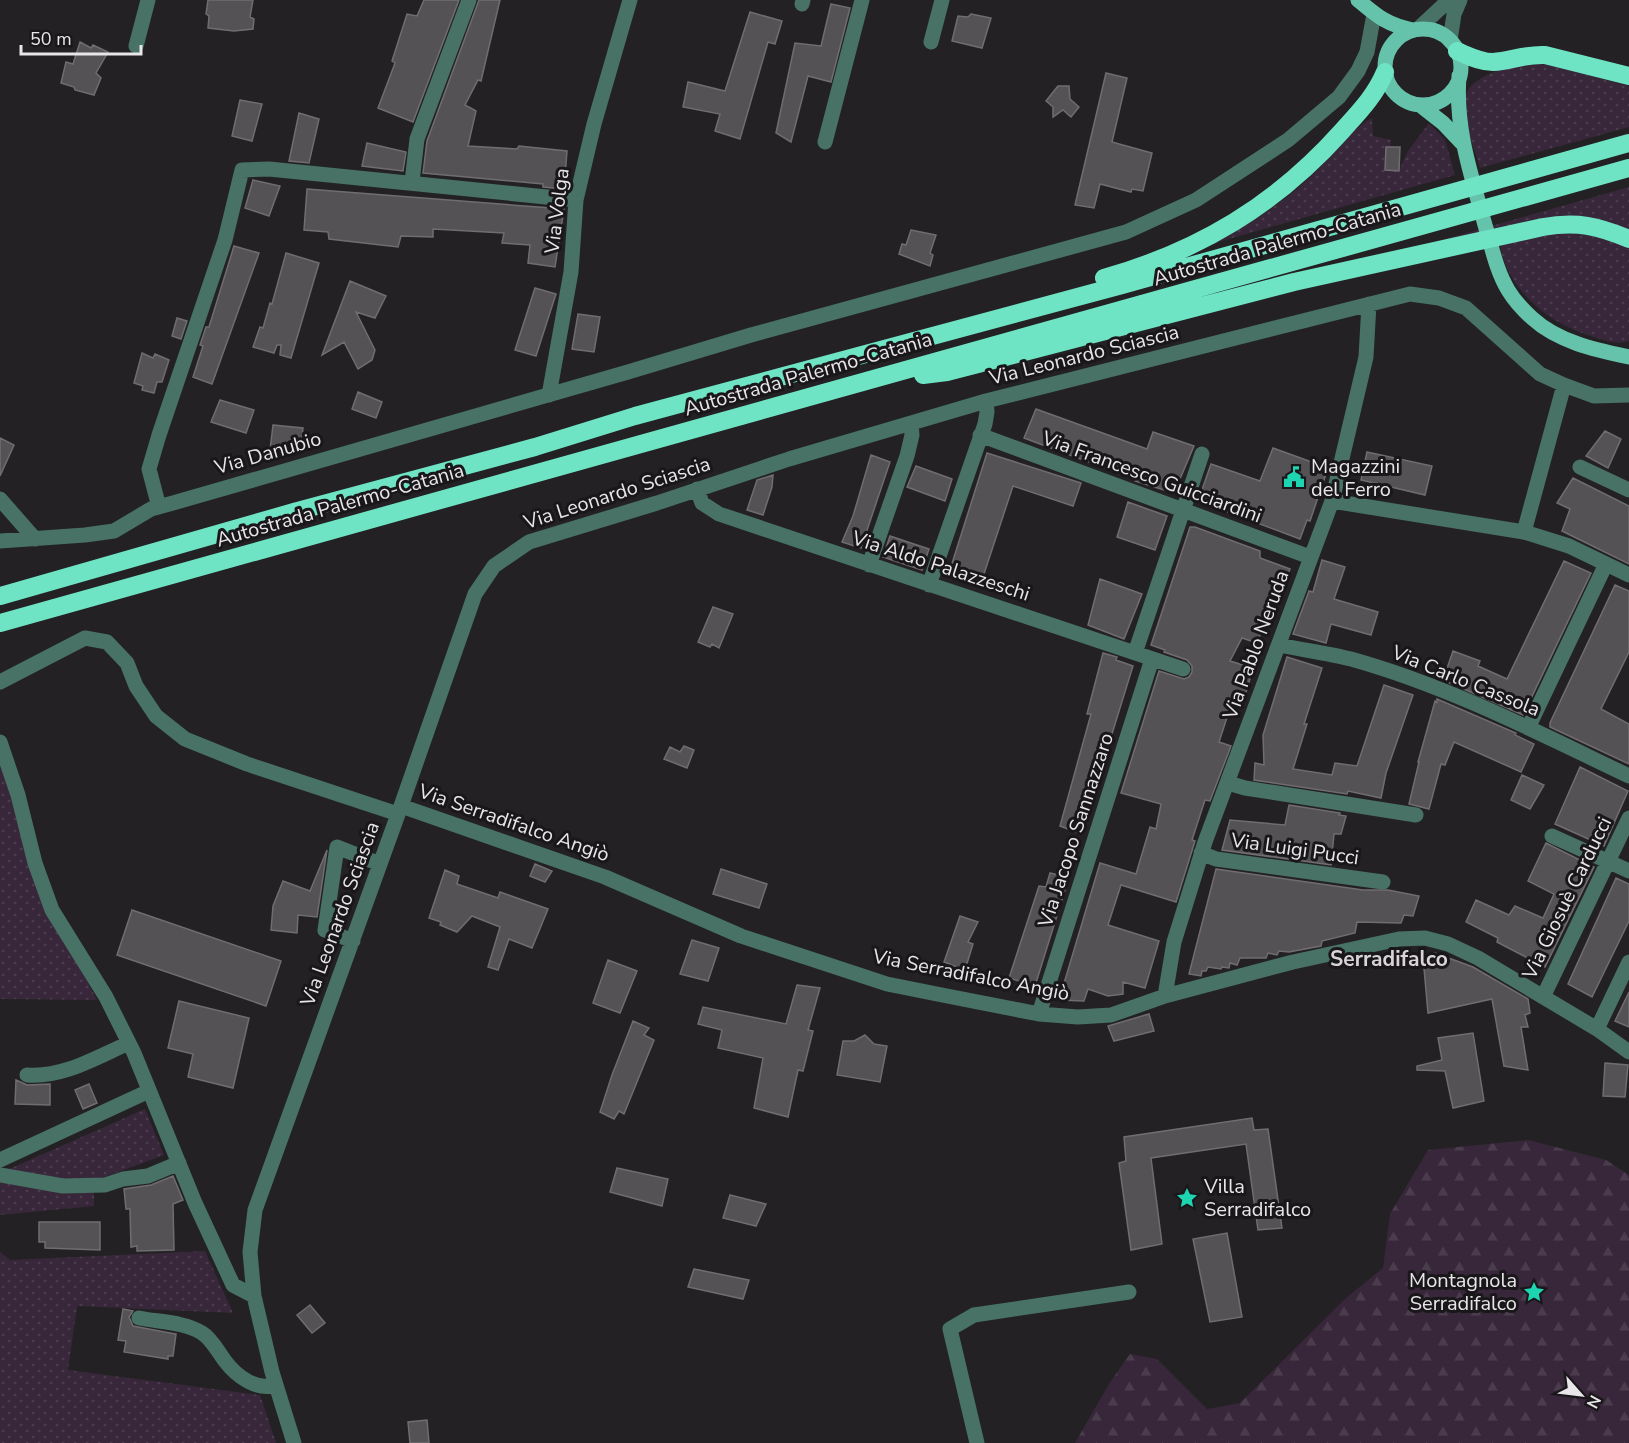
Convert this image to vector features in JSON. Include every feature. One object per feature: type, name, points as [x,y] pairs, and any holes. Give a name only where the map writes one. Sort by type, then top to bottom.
[{"type":"highway","points":[[1454,46],[1479,60],[1494,62],[1530,54],[1629,76]]},
{"type":"highway","points":[[689,401],[804,362],[1109,276],[1174,254],[1249,213],[1296,178],[1367,104],[1385,72]]},
{"type":"highway","name":"Autostrada Palermo-Catania","points":[[0,597],[294,512],[535,447],[689,401],[1122,285],[1629,143]]},
{"type":"highway","name":"Autostrada Palermo-Catania","points":[[0,623],[1629,168]]},
{"type":"highway","points":[[870,380],[947,372],[1294,282],[1543,227],[1589,225],[1629,239]]},
{"type":"main road","points":[[1358,0],[1378,17],[1398,27],[1435,31],[1454,46],[1460,63],[1457,102],[1462,143],[1494,256],[1509,292],[1533,320],[1554,333],[1594,349],[1629,357]]},
{"type":"main road","points":[[1378,17],[1387,54],[1385,72],[1389,84],[1397,95],[1408,102],[1420,105],[1433,104],[1445,98],[1454,88],[1459,76]]},
{"type":"main road","points":[[1387,54],[1397,39],[1415,30]]},
{"type":"main road","points":[[1420,105],[1443,123],[1462,143]]},
{"type":"main road","points":[[1594,349],[1629,348]]},
{"type":"street","points":[[135,46],[148,0]]},
{"type":"street","points":[[412,182],[417,139],[469,0]]},
{"type":"street","name":"Via Volga","points":[[549,395],[571,272],[576,200],[594,124],[630,0]]},
{"type":"street","points":[[825,142],[862,0]]},
{"type":"street","points":[[931,42],[942,0]]},
{"type":"street","points":[[1415,30],[1449,0]]},
{"type":"street","points":[[1454,46],[1454,14],[1460,0]]},
{"type":"street","name":"Via Danubio","points":[[0,541],[114,531],[159,507],[751,335],[1126,232],[1196,200],[1288,140],[1339,97],[1358,71],[1367,52],[1378,17]]},
{"type":"street","points":[[159,507],[149,469],[225,240],[242,170],[269,169],[576,200]]},
{"type":"street","name":"Via Leonardo Sciascia","points":[[294,1443],[276,1385],[254,1296],[250,1252],[255,1210],[400,810],[475,594],[494,566],[529,542],[789,459],[986,401],[1410,294],[1439,298],[1466,308],[1540,374],[1564,386],[1594,396],[1629,395]]},
{"type":"street","name":"Via Pablo Neruda","points":[[1165,996],[1174,942],[1201,853],[1332,501],[1366,357],[1369,304]]},
{"type":"street","points":[[1524,532],[1564,386]]},
{"type":"street","points":[[929,585],[980,435],[987,412],[986,401]]},
{"type":"street","points":[[869,565],[908,456],[912,435],[911,424]]},
{"type":"street","name":"Via Francesco Guicciardini","points":[[980,435],[1310,557]]},
{"type":"street","points":[[1135,653],[1202,454]]},
{"type":"street","points":[[1580,467],[1629,490]]},
{"type":"street","name":"Via Aldo Palazzeschi","points":[[697,489],[702,503],[719,514],[1184,669]]},
{"type":"street","points":[[0,499],[35,539]]},
{"type":"street","points":[[1332,501],[1524,532],[1551,539],[1629,575]]},
{"type":"street","points":[[1528,728],[1606,564]]},
{"type":"street","name":"Via Serradifalco Angiò","points":[[0,682],[85,638],[107,642],[127,663],[136,686],[156,716],[185,739],[247,764],[400,810],[605,877],[741,936],[886,984],[1039,1014],[1078,1017],[1111,1015],[1165,996],[1293,962],[1399,939],[1425,938],[1448,944],[1478,958],[1597,1029],[1629,1052]]},
{"type":"street","name":"Via Carlo Cassola","points":[[1280,645],[1350,659],[1424,682],[1629,776]]},
{"type":"street","name":"Via Jacopo Sannazzaro","points":[[1039,1014],[1152,659]]},
{"type":"street","points":[[0,742],[18,795],[34,863],[52,910],[106,997],[129,1043],[233,1285],[254,1296]]},
{"type":"street","points":[[1228,783],[1245,788],[1416,815]]},
{"type":"street","name":"Via Giosuè Carducci","points":[[1543,997],[1629,818]]},
{"type":"street","points":[[1552,836],[1629,871]]},
{"type":"street","points":[[352,941],[325,930],[338,847],[380,864]]},
{"type":"street","name":"Via Luigi Pucci","points":[[1201,853],[1216,859],[1383,882]]},
{"type":"street","points":[[1597,1029],[1629,962]]},
{"type":"street","points":[[27,1075],[40,1076],[63,1071],[129,1043]]},
{"type":"street","points":[[0,1160],[150,1091]]},
{"type":"street","points":[[0,1175],[63,1186],[105,1185],[123,1179],[148,1176],[179,1163]]},
{"type":"street","points":[[977,1443],[950,1329],[974,1314],[1129,1292]]},
{"type":"street","points":[[139,1318],[193,1328],[206,1335],[237,1374],[255,1385],[267,1388],[276,1385]]},
{"type":"green space","points":[[1540,63],[1629,86],[1629,127],[1480,168],[1464,115],[1464,97],[1479,79],[1491,73]]},
{"type":"green space","points":[[1372,118],[1373,136],[1391,140],[1390,147],[1386,147],[1385,170],[1399,170],[1408,151],[1429,123],[1445,140],[1455,175],[1218,242],[1277,205],[1317,171],[1347,138]]},
{"type":"green space","points":[[1629,187],[1629,230],[1592,218],[1431,243]]},
{"type":"green space","points":[[1559,232],[1595,237],[1629,249],[1629,341],[1621,343],[1609,341],[1580,333],[1564,325],[1535,305],[1513,279],[1500,246],[1524,238]]},
{"type":"green space","points":[[0,763],[50,912],[97,1000],[0,999]]},
{"type":"green space","points":[[145,1109],[164,1155],[94,1181],[94,1206],[0,1215],[0,1173]]},
{"type":"green space","points":[[1528,1140],[1606,1160],[1629,1175],[1629,1443],[1075,1443],[1109,1384],[1130,1354],[1157,1359],[1207,1409],[1240,1403],[1346,1298],[1383,1268],[1390,1214],[1428,1150]]},
{"type":"green space","points":[[205,1251],[233,1313],[77,1306],[68,1370],[260,1395],[276,1443],[0,1443],[0,1252],[10,1260]]},
{"type":"building","points":[[208,0],[253,0],[250,17],[254,19],[253,29],[234,31],[208,28],[209,16],[206,14]]},
{"type":"building","points":[[424,0],[459,0],[413,122],[378,108],[395,63],[392,61],[407,14],[417,16]]},
{"type":"building","points":[[479,0],[500,0],[481,81],[478,80],[465,105],[476,111],[468,146],[517,149],[519,146],[567,151],[564,189],[543,187],[543,184],[423,173],[427,141]]},
{"type":"building","points":[[831,4],[850,8],[831,82],[808,76],[791,142],[776,133],[795,43],[821,46]]},
{"type":"building","points":[[750,12],[782,21],[775,44],[768,42],[740,139],[715,131],[720,114],[683,107],[688,82],[725,91]]},
{"type":"building","points":[[971,14],[991,18],[982,48],[952,41],[958,16],[968,17]]},
{"type":"building","points":[[80,42],[91,48],[93,45],[108,52],[96,73],[101,78],[94,95],[61,83],[66,62],[73,64]]},
{"type":"building","points":[[1106,73],[1127,78],[1112,142],[1152,153],[1143,191],[1132,189],[1131,192],[1100,184],[1094,208],[1075,205]]},
{"type":"building","points":[[1058,86],[1069,86],[1070,99],[1079,107],[1071,117],[1063,110],[1053,117],[1053,107],[1046,101]]},
{"type":"building","points":[[240,100],[262,104],[252,141],[232,136]]},
{"type":"building","points":[[299,113],[319,119],[309,163],[289,161]]},
{"type":"building","points":[[367,143],[406,152],[403,171],[362,166]]},
{"type":"building","points":[[1386,147],[1400,147],[1399,171],[1385,170]]},
{"type":"building","points":[[253,180],[280,186],[269,216],[245,208]]},
{"type":"building","points":[[307,189],[564,209],[555,267],[528,263],[530,245],[502,243],[504,233],[433,229],[433,237],[401,236],[398,247],[329,239],[328,232],[304,230]]},
{"type":"building","points":[[911,230],[936,235],[930,253],[933,255],[930,266],[899,254],[902,244],[906,245]]},
{"type":"building","points":[[234,246],[259,253],[212,384],[193,377],[203,346],[200,345],[206,327],[209,327]]},
{"type":"building","points":[[286,253],[319,263],[291,358],[280,355],[281,345],[277,345],[274,353],[253,347],[260,327],[263,328],[270,303],[272,304]]},
{"type":"building","points":[[350,281],[386,296],[375,318],[356,312],[375,350],[372,360],[358,369],[344,342],[322,355]]},
{"type":"building","points":[[535,288],[556,294],[536,356],[515,350]]},
{"type":"building","points":[[578,314],[600,317],[594,352],[572,349]]},
{"type":"building","points":[[177,318],[187,321],[181,339],[172,336]]},
{"type":"building","points":[[142,353],[153,358],[155,354],[169,360],[162,382],[157,382],[154,393],[142,390],[143,386],[134,383]]},
{"type":"building","points":[[358,392],[382,402],[376,418],[352,409]]},
{"type":"building","points":[[220,400],[254,410],[246,433],[211,422]]},
{"type":"building","points":[[1036,409],[1147,449],[1153,432],[1194,446],[1174,493],[1135,481],[1135,479],[1024,438]]},
{"type":"building","points":[[273,425],[303,428],[301,444],[289,445],[288,451],[270,450]]},
{"type":"building","points":[[1605,431],[1621,439],[1608,468],[1586,456]]},
{"type":"building","points":[[0,438],[14,445],[0,476]]},
{"type":"building","points":[[1273,448],[1328,468],[1310,521],[1307,520],[1300,539],[1198,501],[1211,464],[1260,481]]},
{"type":"building","points":[[1367,452],[1432,466],[1425,495],[1361,480]]},
{"type":"building","points":[[987,453],[1081,483],[1073,506],[1013,486],[980,586],[948,576]]},
{"type":"building","points":[[871,455],[890,462],[861,548],[842,542],[853,516]]},
{"type":"building","points":[[916,466],[952,479],[945,501],[907,487]]},
{"type":"building","points":[[773,475],[772,487],[763,515],[747,510],[757,480]]},
{"type":"building","points":[[1573,478],[1629,506],[1629,564],[1562,531],[1570,509],[1557,503]]},
{"type":"building","points":[[1128,502],[1167,516],[1155,550],[1117,537]]},
{"type":"building","points":[[1190,527],[1260,551],[1260,558],[1290,569],[1280,597],[1275,595],[1257,643],[1242,638],[1230,661],[1253,668],[1245,696],[1235,693],[1219,742],[1231,746],[1210,801],[1205,800],[1176,902],[1121,885],[1108,925],[1159,941],[1145,988],[1123,982],[1123,994],[1108,996],[1088,989],[1084,1001],[1059,1000],[1100,863],[1136,874],[1150,827],[1156,829],[1161,804],[1121,793],[1159,671],[1184,679],[1192,672],[1192,666],[1187,660],[1151,645]]},
{"type":"building","points":[[890,536],[929,549],[922,570],[883,557]]},
{"type":"building","points":[[1322,560],[1345,567],[1334,599],[1378,612],[1371,635],[1331,624],[1326,643],[1293,634],[1309,591],[1313,592]]},
{"type":"building","points":[[1564,561],[1591,573],[1523,715],[1443,680],[1453,651],[1480,661],[1478,666],[1507,679]]},
{"type":"building","points":[[1100,579],[1142,594],[1124,639],[1088,625]]},
{"type":"building","points":[[1615,585],[1629,591],[1629,652],[1601,709],[1629,724],[1629,764],[1550,727]]},
{"type":"building","points":[[713,607],[733,614],[719,648],[712,644],[710,647],[698,642]]},
{"type":"building","points":[[1103,653],[1117,657],[1116,660],[1133,666],[1081,834],[1060,826],[1091,714],[1087,714]]},
{"type":"building","points":[[1287,657],[1322,668],[1304,724],[1307,724],[1293,769],[1332,775],[1335,763],[1357,766],[1384,685],[1413,695],[1386,773],[1381,798],[1348,791],[1347,794],[1254,780],[1255,763],[1264,765],[1263,735]]},
{"type":"building","points":[[1437,699],[1516,733],[1515,735],[1534,744],[1521,772],[1454,742],[1445,765],[1441,764],[1429,809],[1409,804],[1418,762]]},
{"type":"building","points":[[684,746],[694,750],[687,768],[664,759],[670,747],[680,752]]},
{"type":"building","points":[[1580,767],[1628,791],[1604,846],[1555,824]]},
{"type":"building","points":[[1522,775],[1544,785],[1530,809],[1511,800]]},
{"type":"building","points":[[1289,805],[1340,813],[1339,815],[1346,816],[1341,834],[1334,834],[1331,865],[1222,850],[1230,820],[1285,825]]},
{"type":"building","points":[[1546,843],[1594,867],[1545,967],[1497,942],[1498,938],[1466,922],[1476,900],[1509,915],[1515,906],[1543,918],[1554,894],[1528,881]]},
{"type":"building","points":[[327,850],[317,917],[298,915],[297,933],[271,930],[273,906],[283,881],[310,891]]},
{"type":"building","points":[[535,864],[552,871],[545,882],[530,876]]},
{"type":"building","points":[[721,869],[767,884],[759,908],[713,894]]},
{"type":"building","points":[[1216,869],[1363,890],[1388,890],[1419,896],[1413,916],[1404,915],[1401,923],[1357,922],[1355,933],[1322,941],[1321,946],[1289,952],[1279,951],[1277,955],[1268,953],[1266,958],[1240,958],[1237,965],[1230,963],[1229,968],[1208,967],[1206,971],[1202,971],[1201,976],[1189,974]]},
{"type":"building","points":[[445,870],[459,876],[457,884],[498,898],[500,892],[548,909],[532,948],[509,939],[498,970],[488,967],[500,927],[472,916],[457,932],[429,918]]},
{"type":"building","points":[[1050,873],[1069,877],[1035,986],[1009,978],[1039,886],[1046,887]]},
{"type":"building","points":[[1616,878],[1629,884],[1629,921],[1592,997],[1568,984]]},
{"type":"building","points":[[132,910],[281,961],[266,1006],[117,955]]},
{"type":"building","points":[[960,916],[978,922],[968,942],[973,944],[965,970],[944,962]]},
{"type":"building","points":[[692,940],[719,948],[708,981],[680,974]]},
{"type":"building","points":[[1435,953],[1473,967],[1528,999],[1530,1013],[1525,1015],[1528,1027],[1521,1027],[1528,1070],[1504,1066],[1492,999],[1428,1013],[1423,957]]},
{"type":"building","points":[[608,960],[637,971],[620,1013],[593,1003]]},
{"type":"building","points":[[797,985],[820,988],[808,1030],[813,1031],[803,1071],[798,1070],[788,1117],[754,1108],[763,1058],[718,1048],[722,1030],[698,1024],[703,1007],[786,1024]]},
{"type":"building","points":[[1629,992],[1629,1027],[1615,1021]]},
{"type":"building","points":[[179,1001],[249,1018],[233,1088],[188,1077],[193,1054],[168,1048]]},
{"type":"building","points":[[1149,1014],[1154,1031],[1114,1041],[1108,1026]]},
{"type":"building","points":[[633,1021],[649,1028],[644,1035],[654,1040],[624,1114],[619,1111],[614,1119],[600,1112]]},
{"type":"building","points":[[1473,1033],[1484,1101],[1453,1108],[1445,1071],[1417,1070],[1417,1066],[1442,1060],[1438,1038]]},
{"type":"building","points":[[865,1035],[874,1044],[887,1046],[880,1082],[837,1075],[843,1041],[854,1041]]},
{"type":"building","points":[[1605,1063],[1628,1065],[1625,1097],[1603,1096]]},
{"type":"building","points":[[16,1080],[27,1085],[50,1084],[50,1105],[15,1104]]},
{"type":"building","points":[[89,1084],[97,1103],[83,1109],[75,1090]]},
{"type":"building","points":[[1252,1118],[1254,1130],[1268,1129],[1282,1228],[1258,1230],[1246,1144],[1151,1158],[1162,1244],[1131,1250],[1119,1163],[1126,1161],[1124,1137]]},
{"type":"building","points":[[617,1168],[668,1179],[662,1206],[610,1192]]},
{"type":"building","points":[[173,1176],[183,1200],[173,1204],[174,1250],[137,1251],[137,1246],[131,1247],[130,1209],[126,1209],[124,1189],[151,1185]]},
{"type":"building","points":[[730,1195],[766,1204],[756,1226],[723,1218]]},
{"type":"building","points":[[39,1222],[100,1222],[100,1250],[45,1248],[45,1242],[39,1242]]},
{"type":"building","points":[[1227,1233],[1242,1317],[1210,1322],[1193,1239]]},
{"type":"building","points":[[694,1269],[749,1280],[743,1299],[688,1287]]},
{"type":"building","points":[[310,1305],[325,1323],[312,1333],[297,1315]]},
{"type":"building","points":[[123,1309],[133,1311],[129,1317],[133,1326],[176,1334],[173,1356],[168,1356],[168,1359],[124,1352],[126,1341],[118,1340]]},
{"type":"building","points":[[427,1420],[429,1443],[410,1443],[408,1422]]},
{"type":"place","name":"Magazzini del Ferro","points":[[1294,477]]},
{"type":"place","name":"Villa Serradifalco","points":[[1187,1198]]},
{"type":"place","name":"Montagnola Serradifalco","points":[[1534,1292]]},
{"type":"district","name":"Serradifalco","points":[[1389,959]]}]
